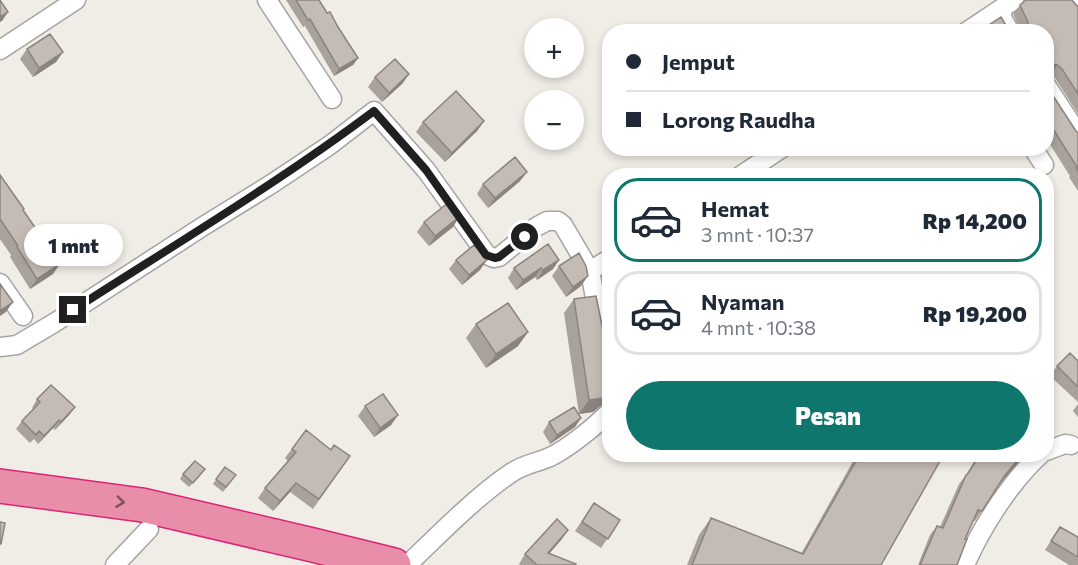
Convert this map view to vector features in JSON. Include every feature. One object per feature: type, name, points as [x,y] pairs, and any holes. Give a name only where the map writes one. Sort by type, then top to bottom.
[{"type":"highway","points":[[0,486],[142,505],[394,565]]},
{"type":"highway","points":[[0,505],[198,537],[314,565]]},
{"type":"street","points":[[0,50],[76,0]]},
{"type":"street","points":[[267,0],[332,99]]},
{"type":"street","points":[[1072,0],[1078,8]]},
{"type":"street","points":[[978,24],[1008,4]]},
{"type":"street","points":[[1005,24],[1002,18],[1008,4]]},
{"type":"street","points":[[1054,97],[1078,134]]},
{"type":"street","points":[[0,347],[17,345],[54,323],[273,183],[374,111],[426,170],[490,258],[503,255],[536,227],[547,221],[553,220],[563,225],[590,271],[602,331]]},
{"type":"street","points":[[752,168],[770,156]]},
{"type":"street","points":[[1038,156],[1044,165]]},
{"type":"street","points":[[590,271],[602,263]]},
{"type":"street","points":[[0,283],[23,316]]},
{"type":"street","points":[[407,565],[478,498],[522,466],[558,452],[602,418]]},
{"type":"street","points":[[1054,449],[1065,444],[1071,445]]},
{"type":"street","points":[[964,565],[973,545],[1032,462]]},
{"type":"street","points":[[115,565],[149,529]]},
{"type":"building","points":[[0,0],[8,12],[0,17]]},
{"type":"building","points":[[296,0],[319,0],[327,13],[330,12],[358,58],[339,69],[310,19],[308,20]]},
{"type":"building","points":[[1026,0],[1072,0],[1078,7],[1078,94],[1062,69],[1054,64],[1054,24],[1028,24],[1020,5]]},
{"type":"building","points":[[1001,17],[1005,24],[990,24]]},
{"type":"building","points":[[50,34],[63,52],[39,68],[27,49]]},
{"type":"building","points":[[395,59],[409,74],[389,93],[375,77]]},
{"type":"building","points":[[456,91],[484,121],[452,153],[423,122]]},
{"type":"building","points":[[1054,97],[1078,133],[1078,171],[1054,131]]},
{"type":"building","points":[[515,157],[527,172],[495,198],[483,184]]},
{"type":"building","points":[[0,175],[60,264],[37,279],[0,219]]},
{"type":"building","points":[[449,202],[459,217],[435,236],[424,222]]},
{"type":"building","points":[[548,244],[559,260],[523,280],[514,268]]},
{"type":"building","points":[[474,245],[487,260],[469,275],[456,260]]},
{"type":"building","points":[[579,253],[588,276],[573,287],[559,266]]},
{"type":"building","points":[[0,284],[13,302],[0,311]]},
{"type":"building","points":[[596,296],[602,325],[602,398],[589,400],[574,299]]},
{"type":"building","points":[[508,303],[528,332],[496,354],[476,324]]},
{"type":"building","points":[[1070,353],[1078,361],[1078,387],[1057,366]]},
{"type":"building","points":[[51,385],[75,407],[44,436],[39,431],[36,435],[22,421],[40,402],[37,399]]},
{"type":"building","points":[[383,394],[398,415],[380,428],[365,406]]},
{"type":"building","points":[[574,407],[581,418],[557,435],[549,422]]},
{"type":"building","points":[[306,430],[331,450],[334,445],[350,456],[319,499],[296,483],[280,501],[265,488],[296,452],[292,449]]},
{"type":"building","points":[[195,461],[205,469],[193,483],[183,474]]},
{"type":"building","points":[[855,462],[939,462],[881,565],[692,565],[711,518],[803,554]]},
{"type":"building","points":[[975,462],[1016,462],[982,511],[978,510],[965,539],[967,539],[957,565],[920,565],[937,526],[943,528]]},
{"type":"building","points":[[225,467],[236,475],[226,487],[216,479]]},
{"type":"building","points":[[594,503],[620,520],[608,539],[582,522]]},
{"type":"building","points":[[557,519],[568,530],[548,553],[576,564],[537,565],[525,554]]},
{"type":"building","points":[[0,522],[5,523],[1,544],[0,544]]},
{"type":"building","points":[[1060,527],[1078,537],[1078,557],[1051,541]]},
{"type":"route","points":[[73,310],[273,183],[374,111],[426,170],[486,255],[490,258],[499,257],[525,237]]}]
